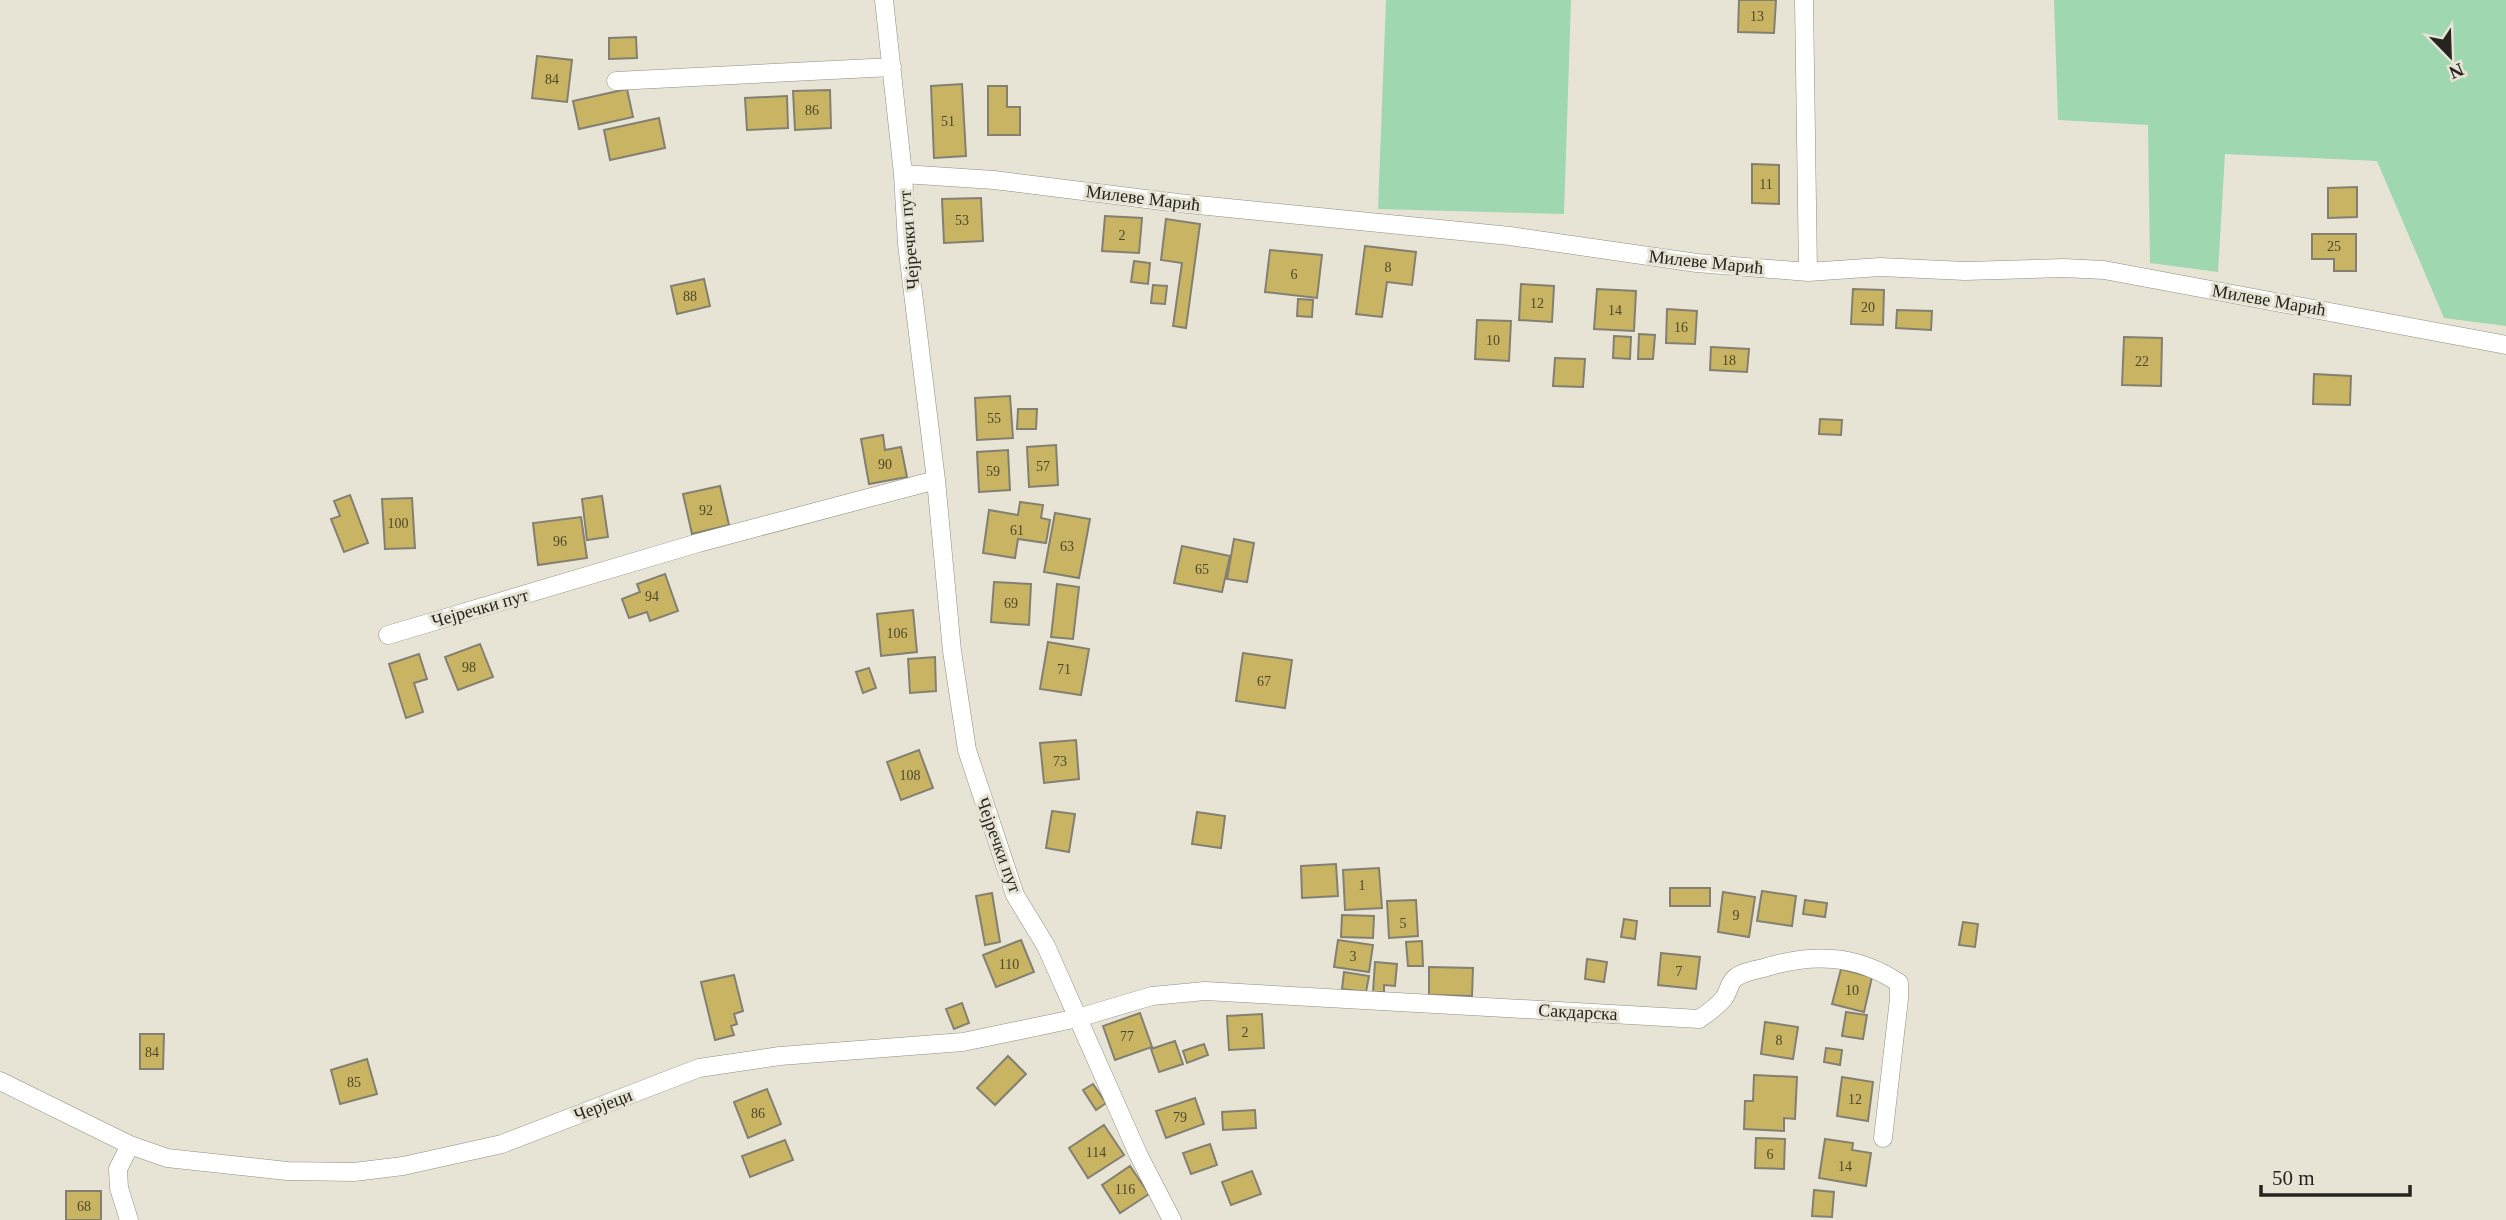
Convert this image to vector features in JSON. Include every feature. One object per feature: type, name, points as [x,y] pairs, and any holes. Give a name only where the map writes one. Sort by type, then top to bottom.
[{"type":"street","name":"Чејречки пут","points":[[884,0],[903,174],[907,244],[936,480],[951,651],[967,750],[1015,895],[1046,946],[1138,1154],[1172,1220]]},
{"type":"street","points":[[1804,0],[1808,272]]},
{"type":"street","points":[[617,81],[892,67]]},
{"type":"street","name":"Милеве Мaрић","points":[[903,174],[995,180],[1510,236],[1697,263],[1808,272],[1880,267],[1965,271],[2063,268],[2104,270],[2506,345]]},
{"type":"street","name":"Чејречки пут","points":[[388,635],[698,543],[936,480]]},
{"type":"street","name":"Сакдарска","points":[[1078,1018],[1152,996],[1205,991],[1699,1019],[1723,999],[1734,979],[1745,973],[1793,959],[1822,957],[1871,968],[1899,982],[1883,1138]]},
{"type":"street","name":"Черјеци","points":[[0,1081],[130,1145],[167,1158],[287,1171],[354,1172],[403,1166],[502,1144],[698,1068],[780,1056],[963,1042],[1078,1018]]},
{"type":"street","points":[[129,1220],[119,1188],[118,1169],[130,1145]]},
{"type":"green space","points":[[1386,0],[1571,0],[1564,214],[1378,209]]},
{"type":"green space","points":[[2054,0],[2506,0],[2506,326],[2444,318],[2377,161],[2225,154],[2218,272],[2150,263],[2148,125],[2058,120]]},
{"type":"building","points":[[1739,0],[1776,0],[1774,33],[1738,32]]},
{"type":"building","points":[[636,37],[637,58],[609,59],[609,38]]},
{"type":"building","points":[[537,56],[572,60],[567,102],[532,98]]},
{"type":"building","points":[[962,84],[966,156],[934,158],[931,86]]},
{"type":"building","points":[[988,86],[1007,86],[1007,107],[1020,107],[1020,135],[988,135]]},
{"type":"building","points":[[627,89],[633,117],[579,129],[573,101]]},
{"type":"building","points":[[830,90],[831,128],[795,130],[793,91]]},
{"type":"building","points":[[787,96],[788,128],[747,130],[745,98]]},
{"type":"building","points":[[659,118],[665,148],[610,160],[604,130]]},
{"type":"building","points":[[1752,164],[1779,165],[1779,204],[1752,203]]},
{"type":"building","points":[[2357,187],[2357,217],[2328,218],[2328,188]]},
{"type":"building","points":[[981,198],[983,241],[944,243],[942,199]]},
{"type":"building","points":[[1105,216],[1142,218],[1139,253],[1102,251]]},
{"type":"building","points":[[1166,219],[1200,224],[1186,328],[1173,326],[1182,263],[1161,260]]},
{"type":"building","points":[[2312,234],[2356,234],[2356,271],[2334,271],[2334,259],[2312,259]]},
{"type":"building","points":[[1365,246],[1416,252],[1412,285],[1387,282],[1382,317],[1356,314]]},
{"type":"building","points":[[1270,250],[1322,255],[1317,298],[1265,292]]},
{"type":"building","points":[[1134,261],[1150,263],[1148,284],[1131,282]]},
{"type":"building","points":[[704,279],[710,306],[677,314],[671,286]]},
{"type":"building","points":[[1521,284],[1554,286],[1552,322],[1519,320]]},
{"type":"building","points":[[1153,285],[1167,286],[1165,304],[1151,303]]},
{"type":"building","points":[[1597,289],[1636,291],[1634,331],[1594,329]]},
{"type":"building","points":[[1853,289],[1884,290],[1883,325],[1851,324]]},
{"type":"building","points":[[1298,299],[1313,300],[1312,317],[1297,316]]},
{"type":"building","points":[[1667,309],[1697,311],[1695,344],[1666,343]]},
{"type":"building","points":[[1897,310],[1932,311],[1931,330],[1896,328]]},
{"type":"building","points":[[1477,320],[1511,321],[1509,361],[1475,359]]},
{"type":"building","points":[[1639,334],[1655,335],[1653,359],[1638,359]]},
{"type":"building","points":[[1614,336],[1631,337],[1630,359],[1613,358]]},
{"type":"building","points":[[2124,337],[2162,338],[2161,386],[2122,385]]},
{"type":"building","points":[[1711,347],[1749,349],[1747,372],[1710,370]]},
{"type":"building","points":[[1555,358],[1585,359],[1583,387],[1553,386]]},
{"type":"building","points":[[2314,374],[2351,376],[2350,405],[2313,404]]},
{"type":"building","points":[[1010,396],[1013,438],[977,440],[975,398]]},
{"type":"building","points":[[1018,409],[1037,409],[1036,429],[1017,429]]},
{"type":"building","points":[[1820,419],[1842,420],[1841,435],[1819,434]]},
{"type":"building","points":[[883,435],[885,450],[901,447],[907,477],[869,484],[861,439]]},
{"type":"building","points":[[1056,445],[1058,485],[1029,487],[1027,447]]},
{"type":"building","points":[[1008,450],[1010,490],[979,492],[977,452]]},
{"type":"building","points":[[720,486],[729,525],[692,534],[683,494]]},
{"type":"building","points":[[350,495],[368,543],[344,552],[331,519],[340,516],[334,501]]},
{"type":"building","points":[[602,496],[608,537],[587,540],[582,499]]},
{"type":"building","points":[[412,498],[415,548],[385,549],[382,499]]},
{"type":"building","points":[[1020,502],[1043,505],[1041,518],[1050,520],[1046,543],[1018,539],[1015,558],[983,553],[989,510],[1018,515]]},
{"type":"building","points":[[1055,513],[1090,519],[1079,578],[1044,572]]},
{"type":"building","points":[[581,517],[587,558],[538,565],[533,523]]},
{"type":"building","points":[[1234,539],[1254,543],[1247,582],[1227,579]]},
{"type":"building","points":[[1182,546],[1230,556],[1222,592],[1174,583]]},
{"type":"building","points":[[665,574],[678,611],[650,621],[647,612],[629,618],[622,599],[640,592],[637,584]]},
{"type":"building","points":[[994,582],[1031,584],[1029,625],[991,622]]},
{"type":"building","points":[[1057,584],[1079,587],[1073,639],[1051,637]]},
{"type":"building","points":[[913,610],[917,652],[881,656],[877,614]]},
{"type":"building","points":[[1048,642],[1089,649],[1081,695],[1040,689]]},
{"type":"building","points":[[480,644],[493,677],[458,690],[445,657]]},
{"type":"building","points":[[1243,653],[1292,660],[1285,708],[1236,701]]},
{"type":"building","points":[[419,654],[427,679],[414,683],[423,712],[406,718],[389,664]]},
{"type":"building","points":[[935,657],[936,691],[910,693],[908,659]]},
{"type":"building","points":[[869,668],[876,688],[863,693],[856,672]]},
{"type":"building","points":[[1076,740],[1079,779],[1044,783],[1040,743]]},
{"type":"building","points":[[919,750],[933,788],[901,800],[887,762]]},
{"type":"building","points":[[1052,811],[1075,814],[1069,852],[1046,848]]},
{"type":"building","points":[[1197,812],[1225,816],[1221,848],[1192,844]]},
{"type":"building","points":[[1336,864],[1338,896],[1302,898],[1301,866]]},
{"type":"building","points":[[1379,868],[1382,908],[1345,910],[1343,870]]},
{"type":"building","points":[[1670,888],[1710,888],[1710,906],[1670,906]]},
{"type":"building","points":[[1762,891],[1796,896],[1792,926],[1757,921]]},
{"type":"building","points":[[1723,892],[1755,897],[1749,937],[1718,932]]},
{"type":"building","points":[[992,893],[1000,942],[985,945],[976,896]]},
{"type":"building","points":[[1416,900],[1418,936],[1389,938],[1387,901]]},
{"type":"building","points":[[1805,900],[1827,903],[1825,917],[1803,914]]},
{"type":"building","points":[[1342,915],[1374,916],[1373,938],[1341,937]]},
{"type":"building","points":[[1624,919],[1637,921],[1635,939],[1621,937]]},
{"type":"building","points":[[1963,922],[1978,924],[1975,947],[1959,945]]},
{"type":"building","points":[[1021,940],[1034,972],[996,987],[983,955]]},
{"type":"building","points":[[1338,940],[1373,945],[1369,972],[1334,967]]},
{"type":"building","points":[[1422,941],[1423,966],[1408,966],[1406,942]]},
{"type":"building","points":[[1661,953],[1700,957],[1696,989],[1658,985]]},
{"type":"building","points":[[1587,959],[1607,962],[1604,982],[1585,979]]},
{"type":"building","points":[[1375,962],[1397,964],[1395,986],[1384,985],[1384,992],[1373,992]]},
{"type":"building","points":[[1429,967],[1473,968],[1472,996],[1429,995]]},
{"type":"building","points":[[1841,969],[1872,977],[1864,1012],[1832,1004]]},
{"type":"building","points":[[1344,972],[1369,976],[1366,992],[1342,989]]},
{"type":"building","points":[[734,975],[743,1011],[734,1014],[737,1024],[731,1026],[734,1035],[715,1040],[701,982]]},
{"type":"building","points":[[962,1003],[969,1023],[954,1029],[946,1009]]},
{"type":"building","points":[[1846,1012],[1867,1015],[1863,1039],[1842,1036]]},
{"type":"building","points":[[1140,1013],[1152,1047],[1115,1060],[1103,1026]]},
{"type":"building","points":[[1262,1014],[1264,1048],[1229,1050],[1227,1016]]},
{"type":"building","points":[[1765,1022],[1798,1027],[1793,1059],[1761,1054]]},
{"type":"building","points":[[140,1034],[164,1034],[163,1069],[140,1069]]},
{"type":"building","points":[[1175,1041],[1183,1064],[1159,1072],[1151,1049]]},
{"type":"building","points":[[1204,1044],[1208,1055],[1187,1063],[1183,1051]]},
{"type":"building","points":[[1826,1048],[1842,1050],[1840,1065],[1824,1062]]},
{"type":"building","points":[[1008,1056],[1026,1074],[995,1105],[977,1088]]},
{"type":"building","points":[[367,1059],[377,1094],[340,1104],[331,1070]]},
{"type":"building","points":[[1754,1075],[1797,1077],[1795,1119],[1784,1118],[1784,1131],[1744,1129],[1745,1101],[1753,1101]]},
{"type":"building","points":[[1842,1077],[1873,1082],[1868,1121],[1837,1116]]},
{"type":"building","points":[[1093,1084],[1106,1103],[1096,1110],[1083,1090]]},
{"type":"building","points":[[767,1089],[781,1124],[748,1138],[734,1102]]},
{"type":"building","points":[[1195,1098],[1204,1124],[1166,1138],[1156,1111]]},
{"type":"building","points":[[1255,1110],[1256,1128],[1223,1130],[1222,1112]]},
{"type":"building","points":[[1104,1125],[1124,1155],[1088,1178],[1069,1148]]},
{"type":"building","points":[[1756,1138],[1785,1139],[1784,1169],[1755,1168]]},
{"type":"building","points":[[1825,1139],[1853,1143],[1852,1150],[1871,1153],[1866,1186],[1819,1178]]},
{"type":"building","points":[[785,1140],[793,1160],[750,1177],[742,1156]]},
{"type":"building","points":[[1210,1144],[1217,1165],[1191,1174],[1183,1153]]},
{"type":"building","points":[[1130,1166],[1149,1194],[1120,1213],[1102,1185]]},
{"type":"building","points":[[1252,1171],[1261,1194],[1231,1205],[1222,1182]]},
{"type":"building","points":[[1814,1190],[1834,1192],[1832,1217],[1812,1216]]},
{"type":"building","points":[[66,1191],[101,1191],[101,1220],[66,1220]]}]
